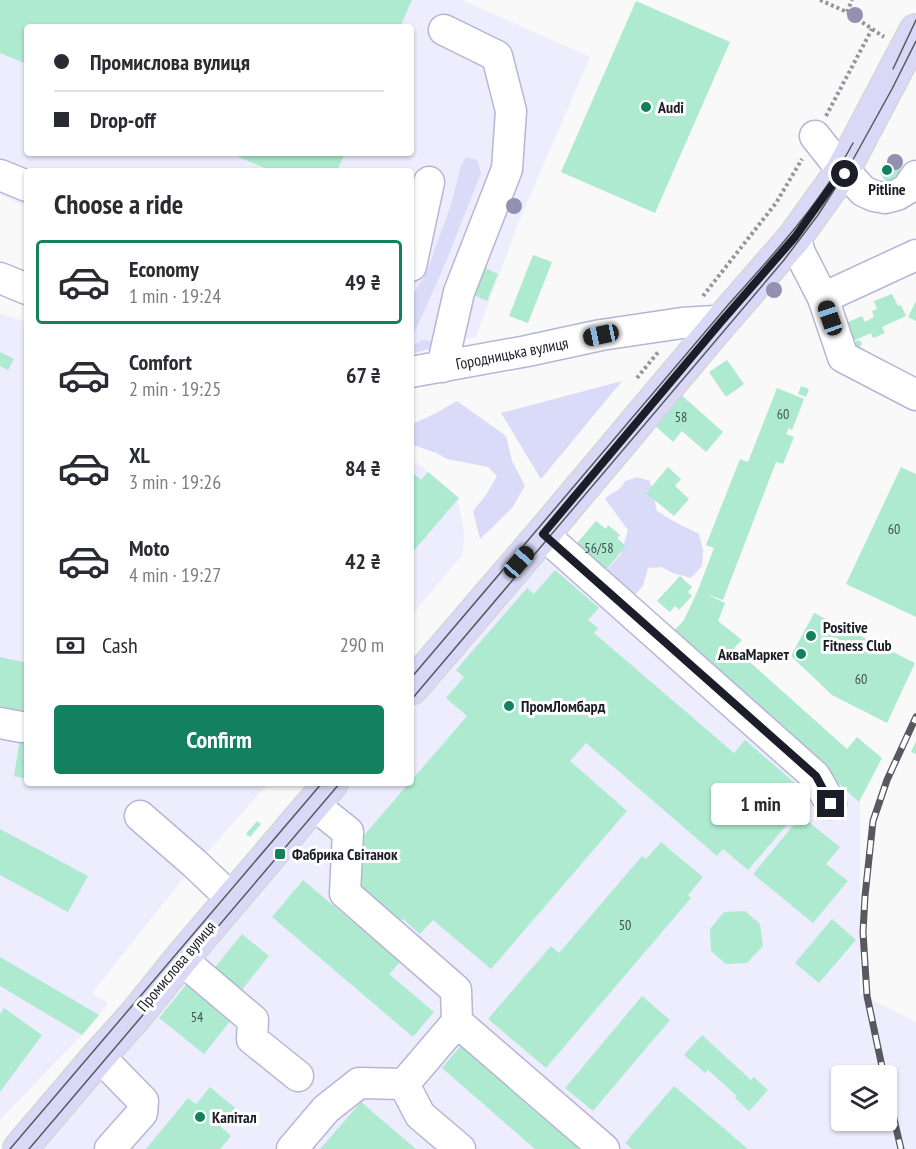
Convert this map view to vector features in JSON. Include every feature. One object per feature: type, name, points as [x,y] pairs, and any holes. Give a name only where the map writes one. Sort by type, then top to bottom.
[{"type":"main road","points":[[414,684],[795,237],[843,170],[916,31]]},
{"type":"main road","name":"Промислова вулиця","points":[[20,1149],[135,1016],[320,790]]},
{"type":"street","points":[[441,367],[459,292],[507,169],[511,111],[497,56],[444,30]]},
{"type":"street","points":[[815,136],[845,174],[863,190],[874,196],[885,198],[897,195],[907,189],[916,176]]},
{"type":"street","points":[[0,175],[24,185]]},
{"type":"street","points":[[414,252],[429,182]]},
{"type":"street","points":[[795,237],[800,253],[823,298],[843,357],[916,395]]},
{"type":"street","points":[[823,298],[916,255]]},
{"type":"street","points":[[0,278],[24,288]]},
{"type":"street","name":"Городницька вулиця","points":[[414,372],[601,335],[682,323],[721,322]]},
{"type":"street","points":[[543,534],[816,776],[831,804]]},
{"type":"street","points":[[320,790],[348,832],[345,893],[456,990],[457,1022],[404,1084]]},
{"type":"street","points":[[140,816],[232,899]]},
{"type":"street","points":[[181,959],[253,1020],[252,1039],[298,1076]]},
{"type":"street","points":[[457,1022],[604,1149]]},
{"type":"street","points":[[99,1056],[143,1101],[142,1113],[110,1149]]},
{"type":"street","points":[[292,1149],[326,1109],[359,1083],[404,1084]]},
{"type":"street","points":[[404,1084],[420,1115],[460,1149]]},
{"type":"path","points":[[820,0],[847,12],[872,29]]},
{"type":"path","points":[[847,12],[852,0]]},
{"type":"shaded area","points":[[0,0],[462,0],[590,57],[518,224],[476,337],[414,348],[414,168],[24,168],[24,206],[0,195]]},
{"type":"shaded area","points":[[466,157],[477,160],[481,173],[445,264],[414,332],[414,293],[427,271],[452,202],[461,165]]},
{"type":"shaded area","points":[[0,313],[24,322],[24,786],[266,786],[181,881],[92,993],[108,1003],[99,1015],[0,1120]]},
{"type":"shaded area","points":[[422,340],[430,341],[430,349],[414,353],[414,345]]},
{"type":"shaded area","points":[[622,381],[541,479],[501,413]]},
{"type":"shaded area","points":[[457,401],[506,436],[512,461],[525,486],[512,508],[480,539],[473,511],[497,476],[488,467],[447,459],[414,445],[414,424]]},
{"type":"shaded area","points":[[414,462],[458,498],[464,531],[463,554],[414,612]]},
{"type":"shaded area","points":[[637,477],[650,481],[657,511],[699,534],[703,550],[702,566],[691,578],[661,567],[648,568],[643,586],[632,598],[610,589],[607,570],[621,554],[628,530],[605,499],[620,488],[625,481]]},
{"type":"shaded area","points":[[560,538],[860,803],[860,994],[916,1022],[916,1149],[37,1149],[347,786],[414,786],[414,708]]},
{"type":"building","points":[[0,0],[412,0],[401,24],[24,24],[24,63],[0,53]]},
{"type":"building","name":"Audi","points":[[636,1],[730,42],[655,213],[561,172]]},
{"type":"building","points":[[237,156],[344,156],[338,168],[264,168]]},
{"type":"building","points":[[895,162],[902,172],[887,183],[880,173]]},
{"type":"building","points":[[533,255],[552,262],[528,323],[509,316]]},
{"type":"building","points":[[479,265],[498,274],[487,301],[467,292]]},
{"type":"building","points":[[892,294],[906,316],[882,327],[885,333],[873,338],[871,333],[853,341],[846,323],[862,316],[865,322],[874,317],[872,311],[877,309],[874,301]]},
{"type":"building","points":[[916,301],[916,321],[908,317]]},
{"type":"building","points":[[857,340],[862,342],[860,348],[854,346]]},
{"type":"building","points":[[0,352],[14,359],[8,370],[0,366]]},
{"type":"building","points":[[727,360],[744,384],[726,397],[709,372]]},
{"type":"building","points":[[801,386],[809,389],[806,397],[798,394]]},
{"type":"building","points":[[777,388],[804,399],[792,430],[789,428],[786,434],[794,437],[783,464],[776,462],[723,600],[706,594],[725,603],[718,621],[742,640],[734,648],[847,749],[857,737],[882,758],[859,802],[671,634],[684,620],[698,590],[714,548],[706,545],[740,459],[748,462]]},
{"type":"building","points":[[678,392],[723,432],[706,452],[682,431],[673,442],[651,422]]},
{"type":"building","points":[[668,467],[681,479],[675,486],[689,499],[674,516],[646,493]]},
{"type":"building","points":[[901,467],[916,474],[916,617],[846,584]]},
{"type":"building","points":[[428,472],[459,498],[414,550],[414,474],[421,480]]},
{"type":"building","points":[[596,521],[606,529],[608,525],[620,535],[617,538],[626,546],[601,576],[571,550]]},
{"type":"building","points":[[555,570],[599,608],[588,620],[598,628],[594,633],[734,753],[745,740],[811,797],[748,870],[723,849],[717,856],[586,743],[570,761],[627,811],[491,969],[433,920],[420,934],[403,919],[395,925],[356,891],[354,847],[406,786],[414,786],[414,778],[467,716],[446,698],[464,677],[456,670],[527,588],[534,594]]},
{"type":"building","points":[[680,576],[692,587],[688,592],[692,596],[679,610],[675,606],[670,612],[657,601]]},
{"type":"building","points":[[814,613],[915,663],[887,723],[832,695],[791,656]]},
{"type":"building","points":[[0,657],[24,662],[24,712],[0,706]]},
{"type":"building","points":[[24,712],[24,778],[14,776]]},
{"type":"building","points":[[916,741],[916,754],[911,752]]},
{"type":"building","points":[[801,816],[840,847],[826,864],[848,881],[813,923],[753,874]]},
{"type":"building","points":[[257,821],[261,824],[250,837],[246,834]]},
{"type":"building","points":[[0,829],[88,876],[68,912],[0,875]]},
{"type":"building","points":[[661,842],[703,877],[688,895],[691,898],[546,1068],[488,1019],[551,946],[559,953],[642,856],[646,859]]},
{"type":"building","points":[[303,880],[400,962],[389,974],[434,1012],[413,1037],[272,917]]},
{"type":"building","points":[[745,911],[760,924],[763,946],[747,963],[726,964],[711,951],[710,929],[724,912]]},
{"type":"building","points":[[832,919],[856,940],[819,983],[795,963]]},
{"type":"building","points":[[242,934],[269,956],[240,992],[213,970]]},
{"type":"building","points":[[0,957],[99,1015],[82,1035],[0,986]]},
{"type":"building","points":[[190,980],[235,1015],[204,1054],[159,1018]]},
{"type":"building","points":[[642,996],[670,1020],[593,1111],[565,1088]]},
{"type":"building","points":[[4,1008],[42,1035],[0,1092],[0,1014]]},
{"type":"building","points":[[702,1035],[751,1080],[754,1077],[768,1090],[749,1111],[735,1098],[737,1096],[708,1070],[705,1073],[684,1055]]},
{"type":"building","points":[[463,1043],[586,1149],[535,1149],[442,1068]]},
{"type":"building","points":[[674,1086],[748,1149],[632,1149],[625,1143]]},
{"type":"building","name":"Капітал","points":[[210,1087],[235,1108],[220,1126],[231,1136],[220,1149],[146,1149],[188,1098],[196,1104]]},
{"type":"building","points":[[361,1102],[416,1149],[320,1149]]},
{"type":"tram line","points":[[893,69],[916,20]]},
{"type":"tram line","points":[[414,696],[784,260],[818,215],[850,165],[916,41]]},
{"type":"tram line","points":[[414,674],[795,228],[826,187],[853,143]]},
{"type":"tram line","points":[[10,1149],[319,786]]},
{"type":"tram line","points":[[29,1149],[337,786]]},
{"type":"railway","points":[[882,1065],[867,996],[863,932],[865,896],[873,821],[887,780],[916,717]]},
{"type":"railway","points":[[897,1131],[901,1149]]},
{"type":"place","name":"Audi","points":[[646,107]]},
{"type":"place","name":"Pitline","points":[[887,170]]},
{"type":"place","name":"Positive Fitness Club","points":[[811,636]]},
{"type":"place","name":"АкваМаркет","points":[[801,654]]},
{"type":"place","name":"ПромЛомбард","points":[[509,706]]},
{"type":"place","name":"Фабрика Світанок","points":[[280,854]]},
{"type":"place","name":"Капітал","points":[[200,1117]]},
{"type":"route","points":[[831,804],[816,776],[543,534],[795,237],[843,170],[845,174]]}]
